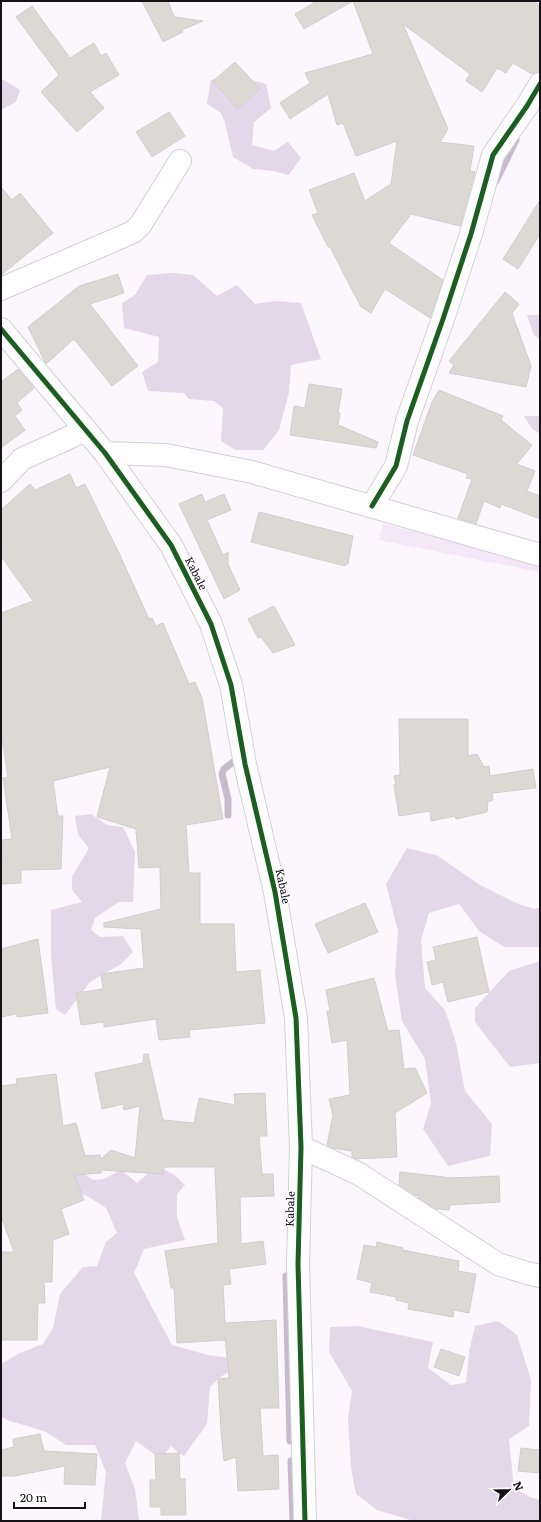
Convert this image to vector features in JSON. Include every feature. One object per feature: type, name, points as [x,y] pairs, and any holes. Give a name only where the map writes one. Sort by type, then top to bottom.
[{"type":"street","points":[[372,506],[396,466],[407,421],[471,234],[492,156],[527,106],[540,84]]},
{"type":"street","points":[[1,289],[132,232],[141,224],[180,161]]},
{"type":"street","name":"Kabale","points":[[1,329],[105,453],[171,545],[186,572],[210,624],[232,685],[245,764],[276,892],[296,1018],[301,1146],[298,1264],[305,1521]]},
{"type":"street","points":[[1,481],[22,459],[86,430]]},
{"type":"street","points":[[105,453],[166,455],[244,470],[540,555]]},
{"type":"street","points":[[301,1146],[359,1174],[498,1264],[540,1276]]},
{"type":"shaded area","points":[[237,76],[266,84],[271,108],[254,122],[252,145],[274,151],[288,142],[301,158],[289,175],[273,171],[253,169],[233,157],[225,123],[221,113],[207,104],[211,80]]},
{"type":"shaded area","points":[[1,80],[4,80],[20,90],[16,102],[1,110]]},
{"type":"shaded area","points":[[174,273],[193,275],[217,296],[237,285],[255,304],[276,301],[301,303],[321,359],[291,365],[289,392],[279,430],[263,450],[235,450],[221,441],[223,408],[214,401],[189,399],[184,393],[148,391],[142,372],[158,362],[159,337],[124,328],[122,303],[135,295],[147,275]]},
{"type":"shaded area","points":[[527,315],[540,315],[540,340],[534,335]]},
{"type":"shaded area","points":[[524,416],[540,416],[540,434],[532,429]]},
{"type":"shaded area","points":[[383,524],[540,563],[540,572],[379,540]]},
{"type":"shaded area","points":[[91,814],[107,825],[123,827],[135,852],[133,902],[119,902],[95,918],[91,930],[100,937],[123,936],[133,952],[121,964],[90,982],[65,1015],[56,1009],[51,956],[51,910],[82,902],[72,890],[72,877],[89,848],[78,835],[75,816]]},
{"type":"shaded area","points":[[407,848],[438,856],[480,885],[516,903],[534,909],[540,907],[540,947],[504,947],[479,931],[459,904],[429,913],[421,940],[425,988],[445,1010],[456,1043],[465,1091],[492,1124],[490,1156],[448,1166],[423,1129],[431,1103],[425,1059],[402,1021],[395,975],[398,931],[386,884]]},
{"type":"shaded area","points":[[540,961],[540,1063],[510,1067],[475,1022],[475,1008],[509,971]]},
{"type":"shaded area","points":[[157,1166],[173,1174],[185,1185],[177,1194],[177,1217],[185,1240],[144,1249],[134,1273],[172,1345],[208,1355],[245,1360],[218,1379],[210,1387],[207,1424],[184,1456],[171,1446],[161,1459],[136,1441],[125,1463],[135,1489],[139,1521],[101,1521],[106,1472],[95,1445],[66,1445],[44,1431],[1,1417],[1,1364],[20,1353],[43,1344],[53,1328],[60,1294],[83,1267],[97,1266],[106,1242],[117,1233],[106,1208],[89,1197],[73,1191],[74,1174],[82,1172],[93,1180],[104,1179],[121,1170],[137,1183]]},
{"type":"shaded area","points":[[498,1321],[517,1335],[531,1380],[529,1426],[509,1439],[514,1488],[530,1497],[540,1500],[540,1521],[414,1521],[377,1510],[356,1494],[351,1468],[348,1418],[352,1391],[329,1352],[330,1327],[357,1326],[433,1342],[428,1368],[451,1385],[466,1383],[469,1352],[475,1326]]},
{"type":"building","points":[[142,1],[168,1],[174,17],[203,21],[182,30],[183,32],[163,42]]},
{"type":"building","points":[[317,1],[353,1],[304,29],[295,14]]},
{"type":"building","points":[[353,1],[533,1],[540,6],[540,72],[532,74],[513,63],[506,73],[497,68],[482,92],[466,81],[470,74],[403,24],[448,129],[440,142],[474,146],[470,171],[475,172],[460,226],[411,214],[389,243],[443,280],[430,318],[385,289],[371,313],[361,307],[312,215],[318,213],[309,190],[354,173],[365,201],[391,184],[397,141],[356,156],[343,123],[337,125],[328,94],[290,119],[280,103],[310,83],[305,73],[373,54]]},
{"type":"building","points":[[32,6],[70,58],[94,43],[101,56],[106,53],[119,75],[90,92],[104,108],[77,132],[41,92],[59,75],[16,17]]},
{"type":"building","points":[[235,62],[260,89],[238,109],[213,81]]},
{"type":"building","points":[[169,112],[185,136],[152,157],[136,132]]},
{"type":"building","points":[[1,187],[12,200],[20,193],[53,233],[1,275]]},
{"type":"building","points":[[540,200],[540,234],[518,269],[503,259]]},
{"type":"building","points":[[118,274],[124,293],[90,304],[138,366],[112,386],[74,339],[46,364],[28,327],[79,286]]},
{"type":"building","points":[[505,292],[519,304],[512,313],[531,366],[526,387],[449,373],[454,365],[449,361]]},
{"type":"building","points":[[18,369],[34,388],[17,403],[22,410],[15,416],[25,430],[1,448],[1,382]]},
{"type":"building","points":[[309,384],[342,389],[338,413],[340,413],[338,425],[378,442],[376,448],[290,435],[294,406],[305,408]]},
{"type":"building","points":[[439,390],[503,416],[501,420],[532,445],[517,464],[535,471],[527,491],[540,496],[540,519],[501,504],[500,508],[484,501],[476,524],[458,518],[472,479],[466,478],[468,474],[413,455],[432,402]]},
{"type":"building","points":[[70,474],[76,488],[85,484],[149,619],[152,618],[156,626],[163,623],[189,684],[195,682],[202,698],[223,819],[186,825],[189,873],[200,873],[200,924],[234,924],[236,972],[260,970],[265,1023],[189,1030],[190,1037],[159,1040],[156,1019],[104,1027],[104,1022],[81,1025],[76,993],[103,989],[101,974],[144,968],[141,929],[104,927],[104,923],[161,909],[160,867],[139,868],[136,829],[97,817],[110,767],[53,781],[58,816],[63,816],[61,869],[21,870],[21,883],[1,884],[2,840],[12,839],[3,778],[8,777],[1,732],[1,613],[33,601],[1,556],[1,510],[30,484],[35,490]]},
{"type":"building","points":[[202,494],[205,502],[224,494],[231,510],[207,520],[223,555],[228,552],[228,564],[240,590],[224,599],[179,504]]},
{"type":"building","points":[[259,512],[353,536],[348,564],[345,566],[251,542]]},
{"type":"building","points":[[274,606],[295,645],[273,653],[261,637],[258,638],[248,619]]},
{"type":"building","points":[[399,719],[468,719],[468,756],[477,754],[484,767],[489,766],[490,776],[533,769],[536,788],[492,793],[493,800],[488,802],[487,812],[456,819],[455,816],[431,821],[430,811],[399,816],[394,776],[400,775]]},
{"type":"building","points":[[365,903],[378,932],[328,953],[315,924]]},
{"type":"building","points":[[477,937],[489,992],[448,1002],[443,982],[432,985],[427,962],[436,960],[433,947]]},
{"type":"building","points":[[38,939],[48,1013],[17,1017],[16,1014],[1,1017],[1,949]]},
{"type":"building","points":[[374,978],[388,1031],[399,1030],[404,1069],[415,1068],[427,1093],[395,1113],[397,1157],[356,1159],[352,1157],[352,1151],[332,1148],[327,1145],[333,1115],[329,1099],[350,1095],[347,1040],[332,1043],[327,1011],[330,1011],[326,990]]},
{"type":"building","points":[[144,1054],[148,1054],[163,1120],[194,1123],[199,1098],[235,1105],[234,1094],[265,1093],[267,1136],[259,1136],[262,1174],[273,1174],[274,1196],[240,1197],[241,1244],[263,1241],[266,1264],[229,1269],[231,1284],[223,1285],[225,1323],[276,1320],[279,1408],[260,1408],[263,1456],[278,1455],[279,1489],[238,1491],[236,1457],[224,1461],[218,1379],[229,1378],[225,1337],[225,1340],[177,1343],[174,1288],[171,1288],[165,1251],[218,1243],[215,1167],[164,1167],[163,1174],[101,1170],[101,1173],[74,1175],[84,1200],[61,1209],[69,1234],[53,1240],[52,1282],[44,1282],[45,1303],[38,1303],[37,1340],[1,1340],[1,1252],[14,1252],[1,1216],[1,1086],[17,1084],[16,1079],[56,1074],[63,1126],[76,1123],[85,1156],[100,1155],[101,1159],[111,1150],[135,1158],[140,1106],[124,1110],[123,1104],[102,1109],[95,1073],[143,1063]]},
{"type":"building","points":[[400,1172],[452,1178],[499,1176],[500,1202],[450,1205],[449,1210],[436,1209],[418,1198],[419,1196],[399,1185]]},
{"type":"building","points":[[377,1242],[403,1248],[402,1250],[459,1261],[458,1271],[476,1274],[469,1313],[454,1310],[453,1317],[408,1309],[409,1303],[396,1300],[396,1297],[370,1292],[372,1283],[357,1279],[364,1245],[376,1247]]},
{"type":"building","points":[[441,1349],[465,1357],[459,1376],[434,1367]]},
{"type":"building","points":[[40,1434],[44,1451],[97,1454],[95,1485],[64,1484],[65,1466],[14,1476],[1,1476],[1,1450],[14,1447],[13,1439]]},
{"type":"building","points":[[521,1448],[540,1450],[540,1473],[518,1471]]},
{"type":"building","points":[[179,1453],[180,1479],[185,1479],[186,1515],[161,1515],[161,1507],[150,1507],[150,1480],[156,1480],[155,1454]]},
{"type":"waterway","points":[[496,181],[516,140]]},
{"type":"waterway","points":[[228,815],[228,799],[222,774],[224,769],[237,759]]},
{"type":"waterway","points":[[286,1276],[290,1441]]},
{"type":"waterway","points":[[291,1461],[293,1521]]},
{"type":"cycle path","points":[[372,506],[396,466],[407,421],[471,234],[493,155],[527,106],[540,84]]},
{"type":"cycle path","points":[[1,329],[105,453],[171,545],[211,624],[231,685],[245,764],[275,892],[296,1018],[301,1147],[298,1264],[305,1521]]}]
